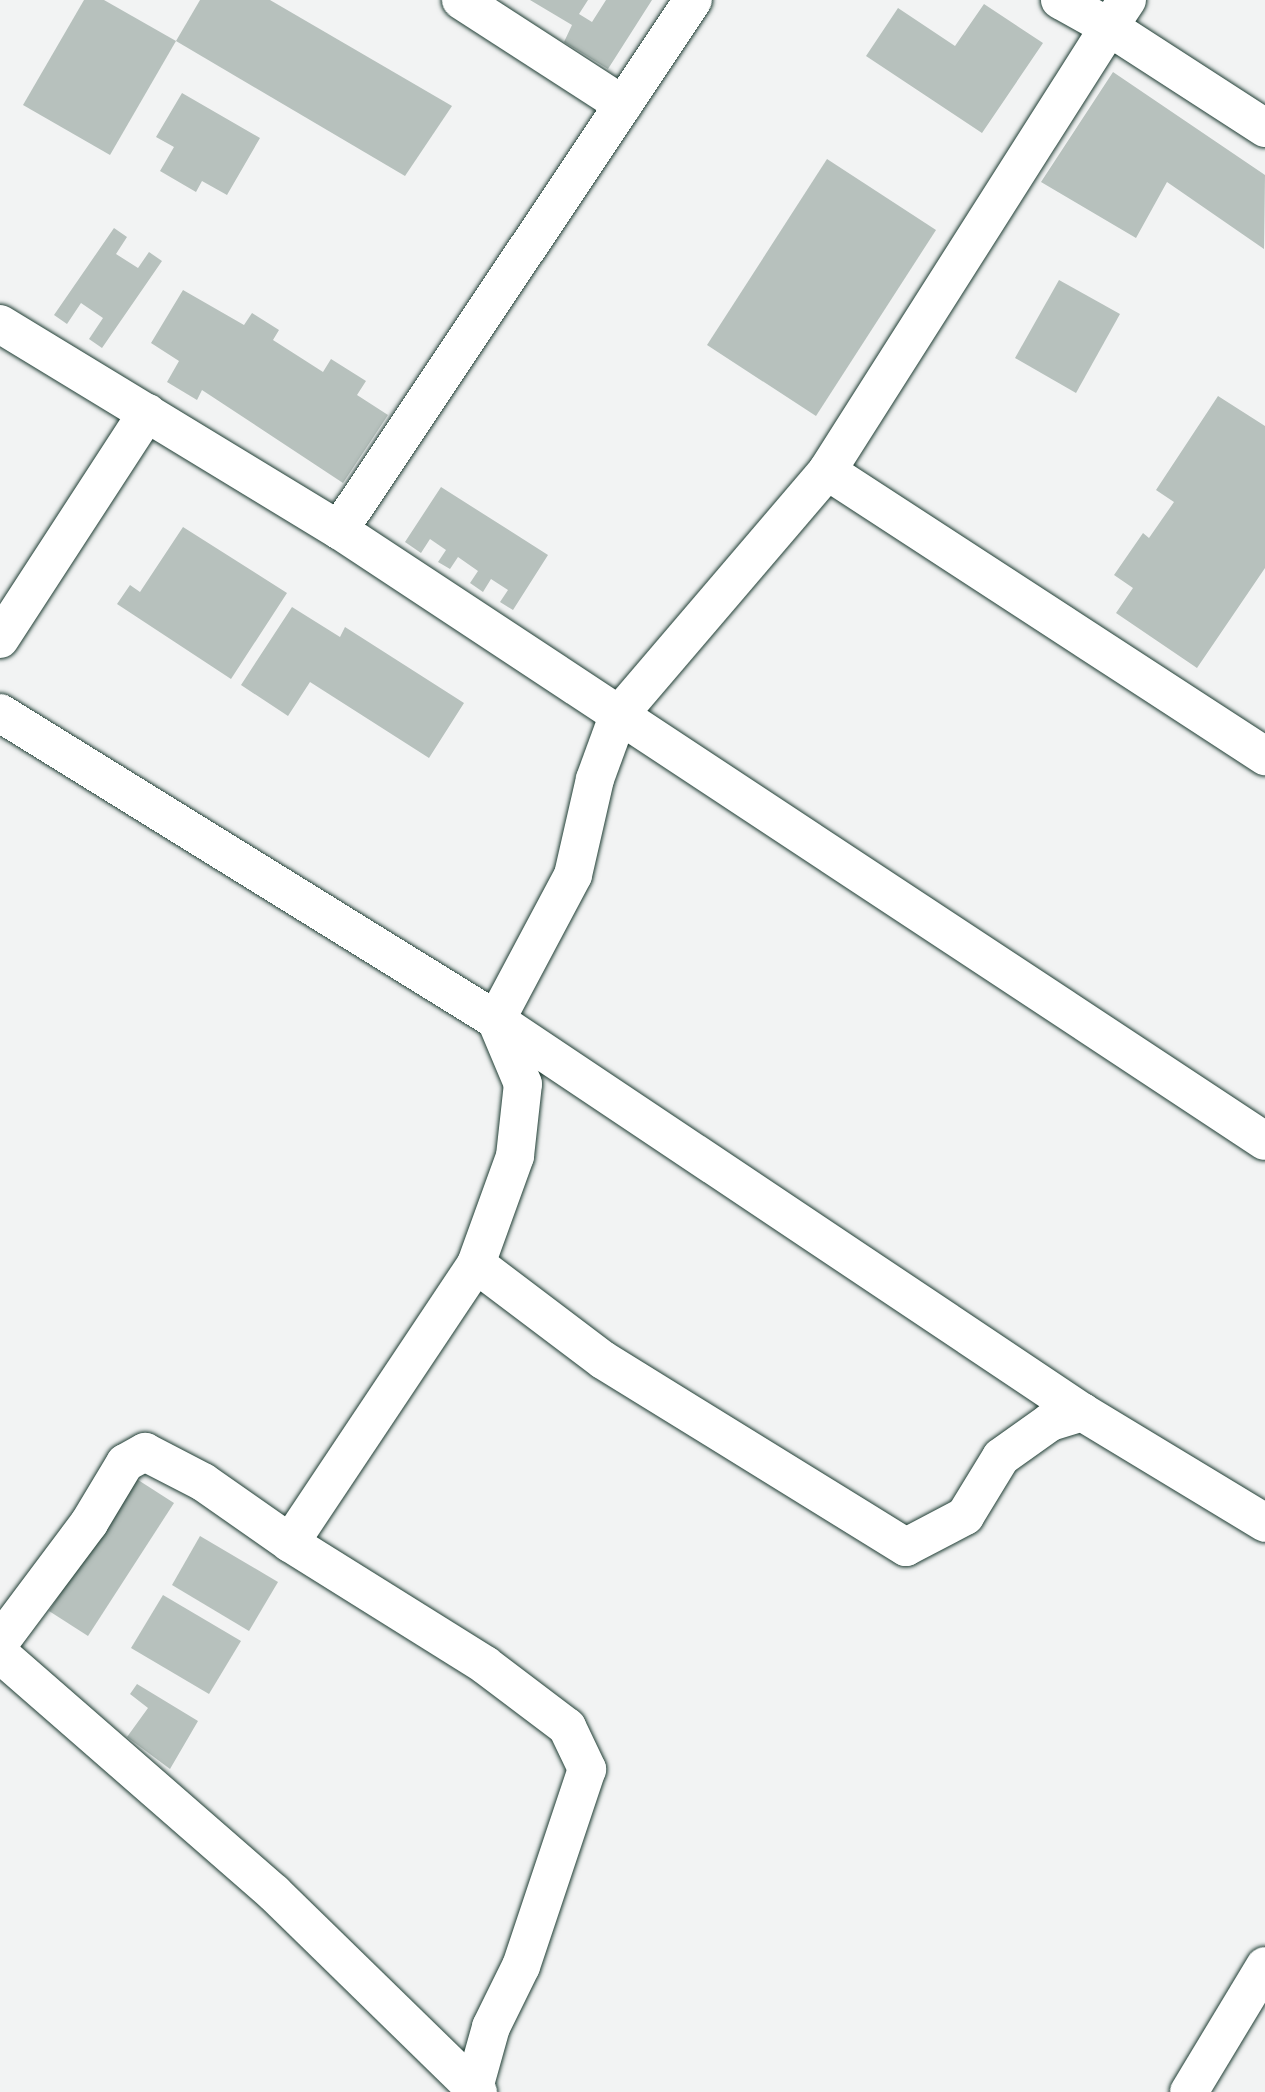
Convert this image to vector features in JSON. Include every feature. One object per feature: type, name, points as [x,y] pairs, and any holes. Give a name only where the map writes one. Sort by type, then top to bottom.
[{"type":"street","points":[[461,0],[623,105]]},
{"type":"street","points":[[339,530],[693,0]]},
{"type":"street","points":[[1060,0],[1118,14],[1265,128]]},
{"type":"street","points":[[496,1020],[573,875],[595,779],[618,716],[827,471],[1118,14]]},
{"type":"street","points":[[0,324],[339,530],[1265,1141]]},
{"type":"street","points":[[0,639],[147,413]]},
{"type":"street","points":[[827,471],[1265,756]]},
{"type":"street","points":[[0,713],[496,1020],[1082,1412],[1265,1523]]},
{"type":"street","points":[[290,1543],[476,1264],[515,1156],[523,1084],[496,1020]]},
{"type":"street","points":[[476,1264],[603,1360],[906,1547],[965,1516],[1001,1457],[1050,1422],[1082,1412]]},
{"type":"street","points":[[0,1642],[89,1523],[125,1463],[145,1452],[203,1482],[290,1543],[485,1665],[567,1727],[587,1769],[521,1966],[491,2027],[476,2090]]},
{"type":"street","points":[[0,1654],[274,1893],[476,2090]]},
{"type":"street","points":[[1189,2092],[1265,1966]]},
{"type":"building","points":[[84,0],[104,0],[176,41],[110,155],[23,105]]},
{"type":"building","points":[[200,0],[270,0],[452,106],[405,176],[176,41]]},
{"type":"building","points":[[530,0],[588,0],[579,14],[592,22],[606,0],[652,0],[608,69],[564,42],[572,25]]},
{"type":"building","points":[[984,4],[1043,43],[982,133],[866,56],[898,8],[955,46]]},
{"type":"building","points":[[1113,72],[1265,175],[1264,249],[1167,182],[1136,238],[1041,182]]},
{"type":"building","points":[[182,93],[260,138],[227,195],[202,181],[196,192],[160,171],[174,147],[156,137]]},
{"type":"building","points":[[827,159],[936,230],[816,416],[707,345]]},
{"type":"building","points":[[114,228],[127,237],[116,254],[138,268],[149,252],[162,261],[102,348],[89,339],[103,318],[81,303],[67,324],[54,315]]},
{"type":"building","points":[[1059,280],[1120,314],[1076,393],[1015,358]]},
{"type":"building","points":[[183,290],[244,325],[252,313],[279,330],[273,340],[323,372],[331,359],[366,381],[357,395],[388,415],[343,483],[202,390],[197,400],[167,382],[179,361],[151,343]]},
{"type":"building","points":[[1218,396],[1265,426],[1265,568],[1197,668],[1116,613],[1133,588],[1114,575],[1143,533],[1149,538],[1174,502],[1156,490]]},
{"type":"building","points":[[441,487],[548,555],[513,610],[500,602],[508,590],[491,579],[483,592],[470,583],[478,571],[458,557],[450,569],[438,562],[446,550],[430,539],[421,553],[405,542]]},
{"type":"building","points":[[183,527],[287,593],[231,679],[117,604],[130,585],[140,592]]},
{"type":"building","points":[[292,607],[340,637],[345,627],[464,703],[429,758],[310,682],[288,716],[241,685]]},
{"type":"building","points":[[135,1478],[174,1503],[88,1636],[49,1611]]},
{"type":"building","points":[[200,1536],[278,1582],[249,1631],[172,1585]]},
{"type":"building","points":[[163,1595],[241,1641],[209,1694],[131,1648]]},
{"type":"building","points":[[137,1684],[198,1721],[170,1769],[127,1737],[148,1708],[130,1694]]}]
